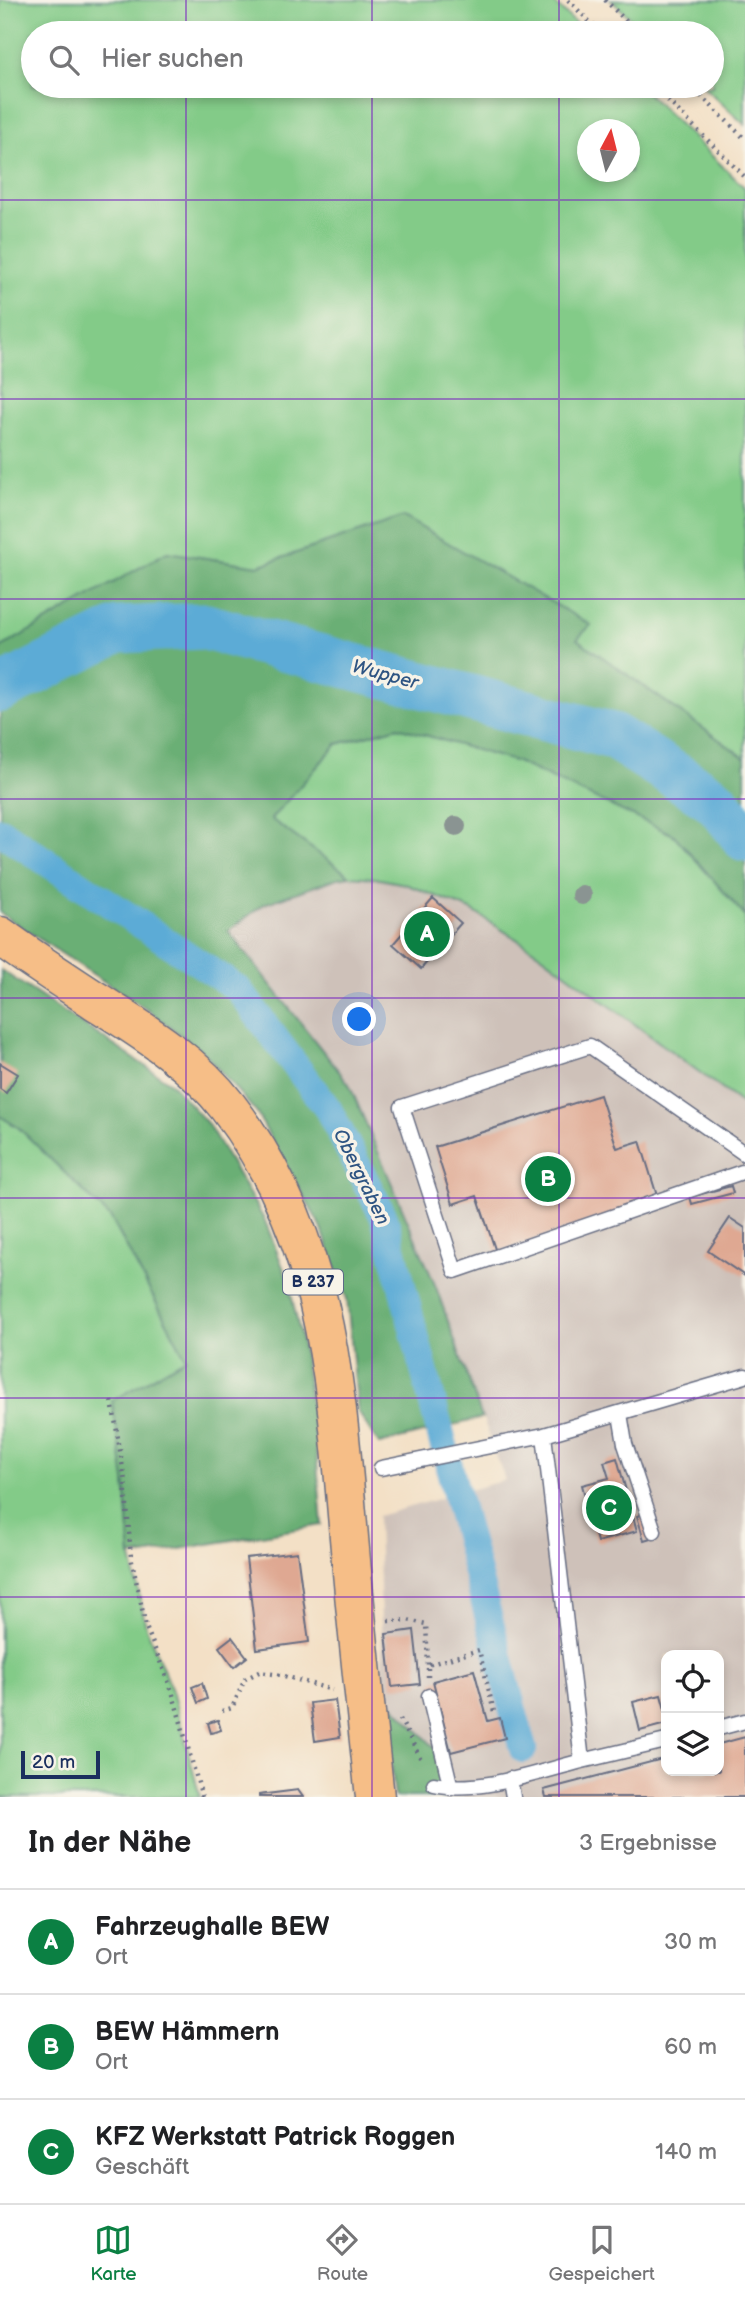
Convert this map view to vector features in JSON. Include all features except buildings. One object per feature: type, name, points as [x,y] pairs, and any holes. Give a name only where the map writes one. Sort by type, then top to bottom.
[{"type":"main road","name":"B 237","points":[[0,936],[186,1063],[228,1106],[265,1164],[304,1246],[325,1326],[338,1411],[375,1797]]},
{"type":"lane","points":[[745,1154],[590,1046],[402,1107],[455,1271],[745,1171]]},
{"type":"lane","points":[[381,1468],[544,1435],[745,1376]]},
{"type":"lane","points":[[620,1414],[625,1444],[654,1531]]},
{"type":"lane","points":[[544,1435],[582,1761]]},
{"type":"lane","points":[[429,1696],[451,1788]]},
{"type":"lane","points":[[724,1727],[745,1721]]},
{"type":"lane","points":[[434,1784],[451,1788],[510,1779],[661,1742]]},
{"type":"lane","points":[[510,1779],[513,1797]]},
{"type":"path","points":[[568,0],[589,21]]},
{"type":"path","points":[[605,0],[626,21]]},
{"type":"path","points":[[665,98],[745,177]]},
{"type":"path","points":[[703,98],[745,139]]},
{"type":"path","points":[[112,1401],[125,1480],[131,1557],[146,1627],[172,1692],[202,1797]]},
{"type":"path","points":[[357,1622],[407,1620],[426,1624],[429,1696]]},
{"type":"path","points":[[428,1665],[479,1650],[494,1712]]},
{"type":"path","points":[[222,1711],[232,1708],[244,1679],[259,1672],[281,1675],[311,1686],[342,1692]]},
{"type":"path","points":[[398,1714],[434,1784]]},
{"type":"shaded area","points":[[350,876],[405,884],[471,910],[540,954],[745,1104],[745,1797],[393,1797],[383,1689],[378,1516],[505,1480],[436,1287],[228,931],[264,904]]},
{"type":"green space","points":[[0,0],[551,0],[573,21],[21,21],[21,98],[652,98],[745,188],[745,758],[576,639],[590,625],[403,517],[258,566],[167,552],[0,648]]},
{"type":"green space","points":[[611,0],[745,0],[745,125],[716,98],[724,98],[724,21],[634,21]]},
{"type":"green space","points":[[403,517],[591,625],[577,639],[745,758],[745,916],[674,835],[517,762],[398,727],[337,744],[271,819],[350,876],[264,904],[228,931],[349,1084],[436,1287],[482,1418],[379,1444],[358,1412],[347,1299],[321,1227],[256,1112],[204,1053],[152,1013],[0,913],[0,648],[167,552],[258,566]]},
{"type":"green space","points":[[398,727],[517,762],[674,835],[745,916],[745,1106],[540,954],[471,910],[405,884],[350,876],[270,819],[337,744]]},
{"type":"green space","points":[[1,970],[172,1084],[208,1124],[265,1221],[288,1280],[303,1347],[315,1436],[322,1525],[131,1557],[125,1480],[112,1401],[186,1358],[111,1218],[19,1128],[0,1116]]},
{"type":"green space","points":[[0,1116],[19,1128],[111,1218],[186,1358],[125,1480],[131,1557],[146,1627],[172,1691],[200,1797],[0,1797]]},
{"type":"green space","points":[[384,1696],[440,1753],[451,1788],[445,1797],[395,1797]]},
{"type":"waterway","name":"Wupper","points":[[0,689],[118,630],[202,626],[613,736],[716,801],[745,838]]},
{"type":"waterway","name":"Obergraben","points":[[0,831],[238,989],[328,1109],[384,1217],[523,1749]]},
{"type":"place","name":"Fahrzeughalle BEW","points":[[427,934]]},
{"type":"place","name":"BEW Hämmern","points":[[548,1179]]},
{"type":"place","name":"KFZ Werkstatt Patrick Roggen","points":[[609,1508]]}]
